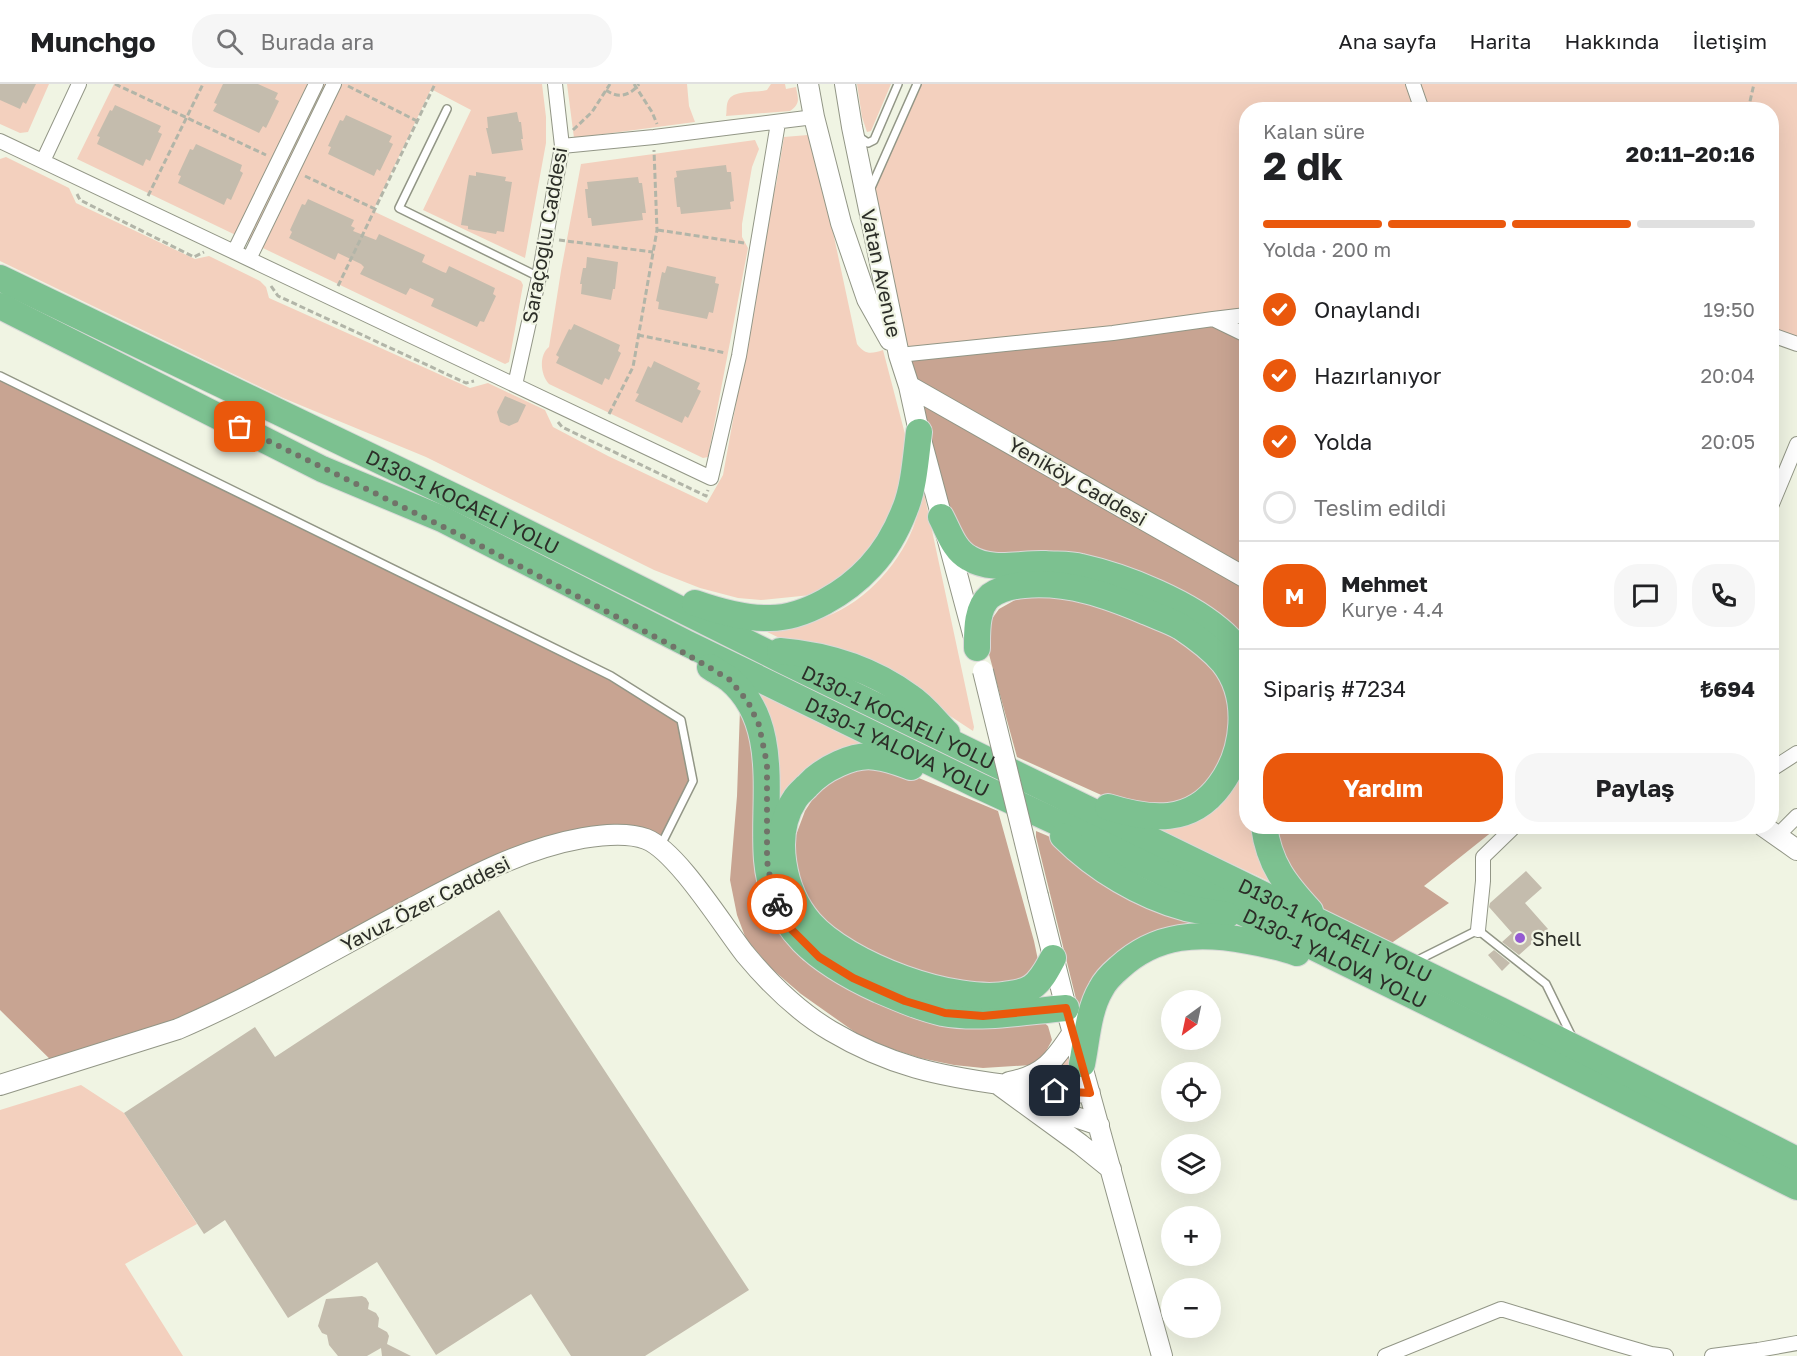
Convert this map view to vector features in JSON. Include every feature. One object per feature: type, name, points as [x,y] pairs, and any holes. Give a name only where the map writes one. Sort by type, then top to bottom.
[{"type":"highway","name":"D130-1 KOCAELİ YOLU","points":[[0,278],[607,571],[1141,836],[1408,965],[1797,1160]]},
{"type":"highway","name":"D130-1 YALOVA YOLU","points":[[0,306],[322,468],[442,519],[686,643],[1044,816],[1068,841],[1112,875],[1130,885],[1186,908],[1262,923],[1534,1055],[1797,1187]]},
{"type":"highway","points":[[607,571],[699,604],[739,615],[771,619],[804,612],[838,594],[870,568],[888,544],[906,507],[919,432]]},
{"type":"highway","points":[[358,484],[665,642],[730,680],[748,702],[759,725],[767,764],[767,861],[774,899],[790,928],[819,957],[853,978],[905,1001],[945,1013],[983,1016],[1066,1008]]},
{"type":"highway","points":[[941,517],[958,551],[969,559],[995,566],[1035,564],[1079,566],[1119,577],[1199,615],[1226,635],[1239,654]]},
{"type":"highway","points":[[980,660],[978,625],[982,608],[989,597],[1002,589],[1044,583],[1082,588],[1117,599],[1178,626],[1204,643],[1224,663],[1239,698]]},
{"type":"highway","points":[[1049,789],[1144,816],[1159,818],[1177,815],[1196,808],[1216,791],[1229,773],[1239,743]]},
{"type":"highway","points":[[979,786],[874,756],[852,759],[829,768],[813,780],[794,800],[784,826],[782,852],[792,896],[810,923],[832,941],[860,959],[922,986],[958,994],[983,996],[1002,996],[1021,992],[1031,988],[1039,981],[1053,958]]},
{"type":"highway","points":[[1265,834],[1274,865],[1289,887],[1321,922]]},
{"type":"highway","points":[[1082,1064],[1092,1010],[1101,989],[1128,959],[1170,939],[1220,936],[1283,948],[1434,1007]]},
{"type":"street","points":[[43,161],[79,84]]},
{"type":"street","points":[[234,252],[316,84]]},
{"type":"street","points":[[249,259],[334,84]]},
{"type":"street","name":"Saraçoğlu Caddesi","points":[[515,385],[539,277],[562,141],[555,84]]},
{"type":"street","name":"Vatan Avenue","points":[[808,84],[814,117],[842,223],[867,299],[899,356]]},
{"type":"street","name":"Vatan Avenue","points":[[844,84],[899,356]]},
{"type":"street","points":[[1413,84],[1419,102]]},
{"type":"street","points":[[562,141],[658,137],[814,117]]},
{"type":"street","points":[[0,141],[711,478],[739,356],[778,123]]},
{"type":"street","points":[[290,138],[305,145]]},
{"type":"street","points":[[1162,1356],[1066,1008],[980,660],[941,517],[909,386],[899,356],[1113,333],[1239,316]]},
{"type":"street","points":[[1213,319],[1239,332]]},
{"type":"street","points":[[1779,338],[1797,344]]},
{"type":"street","name":"Yeniköy Caddesi","points":[[909,386],[1239,574]]},
{"type":"street","points":[[1779,487],[1797,444]]},
{"type":"street","points":[[1779,765],[1797,753]]},
{"type":"street","points":[[1779,826],[1797,816]]},
{"type":"street","points":[[1478,930],[1484,857],[1507,834]]},
{"type":"street","points":[[1774,834],[1797,850]]},
{"type":"street","name":"Yavuz Özer Caddesi","points":[[0,1085],[148,1039],[194,1022],[264,988],[481,872],[519,856],[555,844],[584,838],[618,835],[645,839],[660,847],[700,892],[745,954],[775,988],[796,1008],[830,1031],[897,1062],[947,1076],[1055,1091],[1090,1093]]},
{"type":"street","name":"Yavuz Özer Caddesi","points":[[997,1083],[1028,1077],[1047,1067],[1073,1032]]},
{"type":"street","name":"Yavuz Özer Caddesi","points":[[997,1083],[1052,1110],[1099,1125]]},
{"type":"street","name":"Yavuz Özer Caddesi","points":[[997,1083],[1080,1144],[1111,1170]]},
{"type":"street","points":[[1385,1356],[1501,1309],[1651,1354],[1666,1356]]},
{"type":"street","points":[[1712,1356],[1797,1343]]},
{"type":"lane","points":[[852,128],[860,138],[868,143],[874,140],[898,84]]},
{"type":"lane","points":[[866,198],[917,84]]},
{"type":"lane","points":[[447,109],[399,208],[539,277]]},
{"type":"lane","points":[[0,376],[611,676],[681,720],[693,781],[660,847]]},
{"type":"lane","points":[[1408,965],[1478,930],[1546,984],[1579,1050]]},
{"type":"path","points":[[115,84],[279,161]]},
{"type":"path","points":[[142,208],[203,84]]},
{"type":"path","points":[[343,84],[417,122]]},
{"type":"path","points":[[332,298],[435,84]]},
{"type":"path","points":[[562,141],[592,112],[610,84]]},
{"type":"path","points":[[1750,102],[1754,84]]},
{"type":"path","points":[[603,427],[633,367],[657,230],[658,137],[652,112],[636,85],[628,95],[619,96],[606,90]]},
{"type":"path","points":[[293,170],[375,209]]},
{"type":"path","points":[[76,193],[80,200],[195,257],[207,250]]},
{"type":"path","points":[[657,230],[757,245]]},
{"type":"path","points":[[545,238],[653,252]]},
{"type":"path","points":[[269,283],[278,296],[466,383],[477,381]]},
{"type":"path","points":[[638,335],[739,356]]},
{"type":"path","points":[[557,420],[562,428],[706,496],[711,478]]},
{"type":"shaded area","points":[[0,84],[49,84],[28,132],[20,133],[0,124]]},
{"type":"shaded area","points":[[114,84],[542,84],[546,143],[525,258],[423,210],[471,110],[431,89],[373,211],[521,281],[523,285],[509,362],[505,364],[77,159]]},
{"type":"shaded area","points":[[567,84],[687,84],[689,106],[695,122],[574,138]]},
{"type":"shaded area","points":[[771,84],[785,84],[786,89],[796,87],[798,100],[796,106],[790,111],[726,116],[727,103],[731,97],[740,93],[767,90]]},
{"type":"shaded area","points":[[857,84],[891,84],[871,131],[867,132],[862,117]]},
{"type":"shaded area","points":[[917,84],[1797,84],[1797,344],[1779,338],[1779,102],[1239,102],[1239,335],[899,355],[866,198]]},
{"type":"shaded area","points":[[808,135],[813,139],[857,344],[868,353],[883,350],[906,438],[901,500],[854,575],[811,595],[761,600],[738,598],[700,588],[654,570],[426,457],[283,398],[0,261],[0,159],[6,157],[69,188],[76,203],[195,259],[209,256],[260,281],[266,287],[269,298],[470,388],[488,383],[545,410],[553,427],[707,503],[723,475],[745,354],[769,195],[776,185],[784,137]]},
{"type":"shaded area","points":[[755,140],[759,149],[752,167],[742,224],[742,237],[748,248],[708,457],[703,458],[549,384],[544,375],[542,360],[549,347],[581,164]]},
{"type":"shaded area","points":[[1213,319],[1239,332],[1239,661],[958,551],[899,355]]},
{"type":"shaded area","points":[[0,376],[611,676],[681,720],[693,781],[660,847],[645,839],[555,844],[264,988],[58,1067],[0,1010]]},
{"type":"shaded area","points":[[924,493],[973,731],[918,695],[794,645],[759,628],[819,619],[849,605],[863,595],[887,571],[906,543]]},
{"type":"shaded area","points":[[1037,596],[1098,602],[1169,633],[1199,651],[1219,675],[1229,705],[1228,754],[1201,796],[1176,807],[1119,803],[1017,757],[987,647],[989,623],[999,609],[1015,600]]},
{"type":"shaded area","points":[[749,685],[869,747],[778,826]]},
{"type":"shaded area","points":[[740,709],[749,724],[770,914],[783,937],[803,960],[834,979],[1041,1020],[1048,1026],[1052,1040],[1042,1059],[1032,1065],[983,1068],[920,1058],[886,1047],[859,1035],[801,994],[772,969],[746,939],[737,915],[730,880],[737,796]]},
{"type":"shaded area","points":[[867,766],[914,776],[998,811],[1038,960],[1021,981],[959,986],[881,960],[828,927],[804,898],[794,857],[796,835],[805,811],[816,794],[830,782],[847,771]]},
{"type":"shaded area","points":[[1239,768],[1239,834],[1259,834],[1281,887],[1159,830],[1190,824]]},
{"type":"shaded area","points":[[1036,831],[1048,836],[1085,863],[1218,921],[1178,931],[1080,1015]]},
{"type":"shaded area","points":[[1268,834],[1489,834],[1424,886],[1449,903],[1380,951],[1321,922]]},
{"type":"shaded area","points":[[1070,1055],[1077,1084],[1039,1082]]},
{"type":"shaded area","points":[[81,1085],[124,1113],[197,1224],[125,1264],[183,1356],[0,1356],[0,1110]]},
{"type":"building","points":[[0,84],[36,84],[26,104],[23,102],[20,109],[0,100]]},
{"type":"building","points":[[223,84],[258,84],[278,93],[275,99],[279,101],[266,128],[263,126],[259,133],[213,111],[217,104],[214,103]]},
{"type":"building","points":[[115,105],[161,126],[158,132],[162,134],[150,161],[146,159],[143,166],[97,144],[100,137],[97,136],[110,110],[112,111]]},
{"type":"building","points":[[517,112],[519,122],[521,122],[523,150],[492,154],[486,128],[488,128],[487,117]]},
{"type":"building","points":[[346,115],[392,136],[389,142],[393,144],[380,171],[377,169],[374,176],[328,154],[331,147],[328,146],[340,120],[343,121]]},
{"type":"building","points":[[196,144],[242,165],[240,171],[243,173],[231,200],[227,198],[224,205],[178,183],[181,176],[178,175],[190,149],[193,150]]},
{"type":"building","points":[[726,165],[727,172],[731,172],[734,201],[730,202],[731,209],[681,214],[680,207],[677,207],[674,178],[677,177],[676,171]]},
{"type":"building","points":[[476,172],[506,177],[505,181],[512,182],[504,232],[497,231],[496,234],[468,229],[468,226],[461,225],[469,175],[476,176]]},
{"type":"building","points":[[638,177],[639,183],[642,183],[646,213],[642,213],[643,220],[592,226],[591,218],[588,218],[585,189],[588,189],[587,182]]},
{"type":"building","points":[[308,199],[354,220],[351,226],[355,228],[353,231],[376,240],[379,234],[425,255],[422,262],[443,272],[446,273],[449,266],[495,288],[493,294],[496,296],[484,322],[480,321],[477,327],[431,306],[434,299],[410,288],[406,295],[360,274],[364,267],[361,264],[338,253],[335,260],[289,238],[292,232],[290,230],[302,204],[305,205]]},
{"type":"building","points":[[587,257],[618,262],[615,289],[613,289],[611,300],[581,294],[582,284],[580,284]]},
{"type":"building","points":[[667,266],[716,277],[715,283],[719,284],[713,313],[709,312],[707,319],[658,309],[659,302],[656,301],[662,272],[665,273]]},
{"type":"building","points":[[574,324],[620,345],[618,351],[621,353],[609,380],[605,378],[602,385],[556,363],[559,357],[556,355],[569,329],[571,330]]},
{"type":"building","points":[[654,361],[700,383],[697,389],[701,391],[688,418],[685,416],[682,423],[635,401],[639,394],[636,393],[648,366],[651,368]]},
{"type":"building","points":[[505,396],[526,405],[518,422],[509,426],[500,422],[497,412]]},
{"type":"building","points":[[1526,871],[1542,888],[1525,903],[1548,929],[1519,955],[1502,942],[1512,933],[1489,907],[1490,903]]},
{"type":"building","points":[[499,910],[749,1290],[645,1356],[571,1356],[531,1294],[436,1355],[377,1262],[288,1318],[225,1220],[204,1234],[124,1113],[255,1027],[275,1057]]},
{"type":"building","points":[[1494,950],[1510,963],[1502,971],[1488,955]]},
{"type":"building","points":[[362,1296],[369,1303],[368,1309],[376,1313],[379,1318],[378,1327],[387,1332],[389,1336],[387,1344],[411,1356],[382,1356],[381,1348],[367,1356],[338,1356],[329,1345],[327,1335],[322,1333],[318,1326],[326,1299]]},
{"type":"way so far","points":[[240,427],[458,534],[665,642],[730,680],[748,702],[759,725],[767,764],[767,861],[777,904]]},
{"type":"place","name":"Shell","points":[[1520,938]]},
{"type":"route","points":[[777,904],[790,928],[819,957],[853,978],[905,1001],[945,1013],[983,1016],[1066,1008],[1090,1093],[1055,1091]]}]
